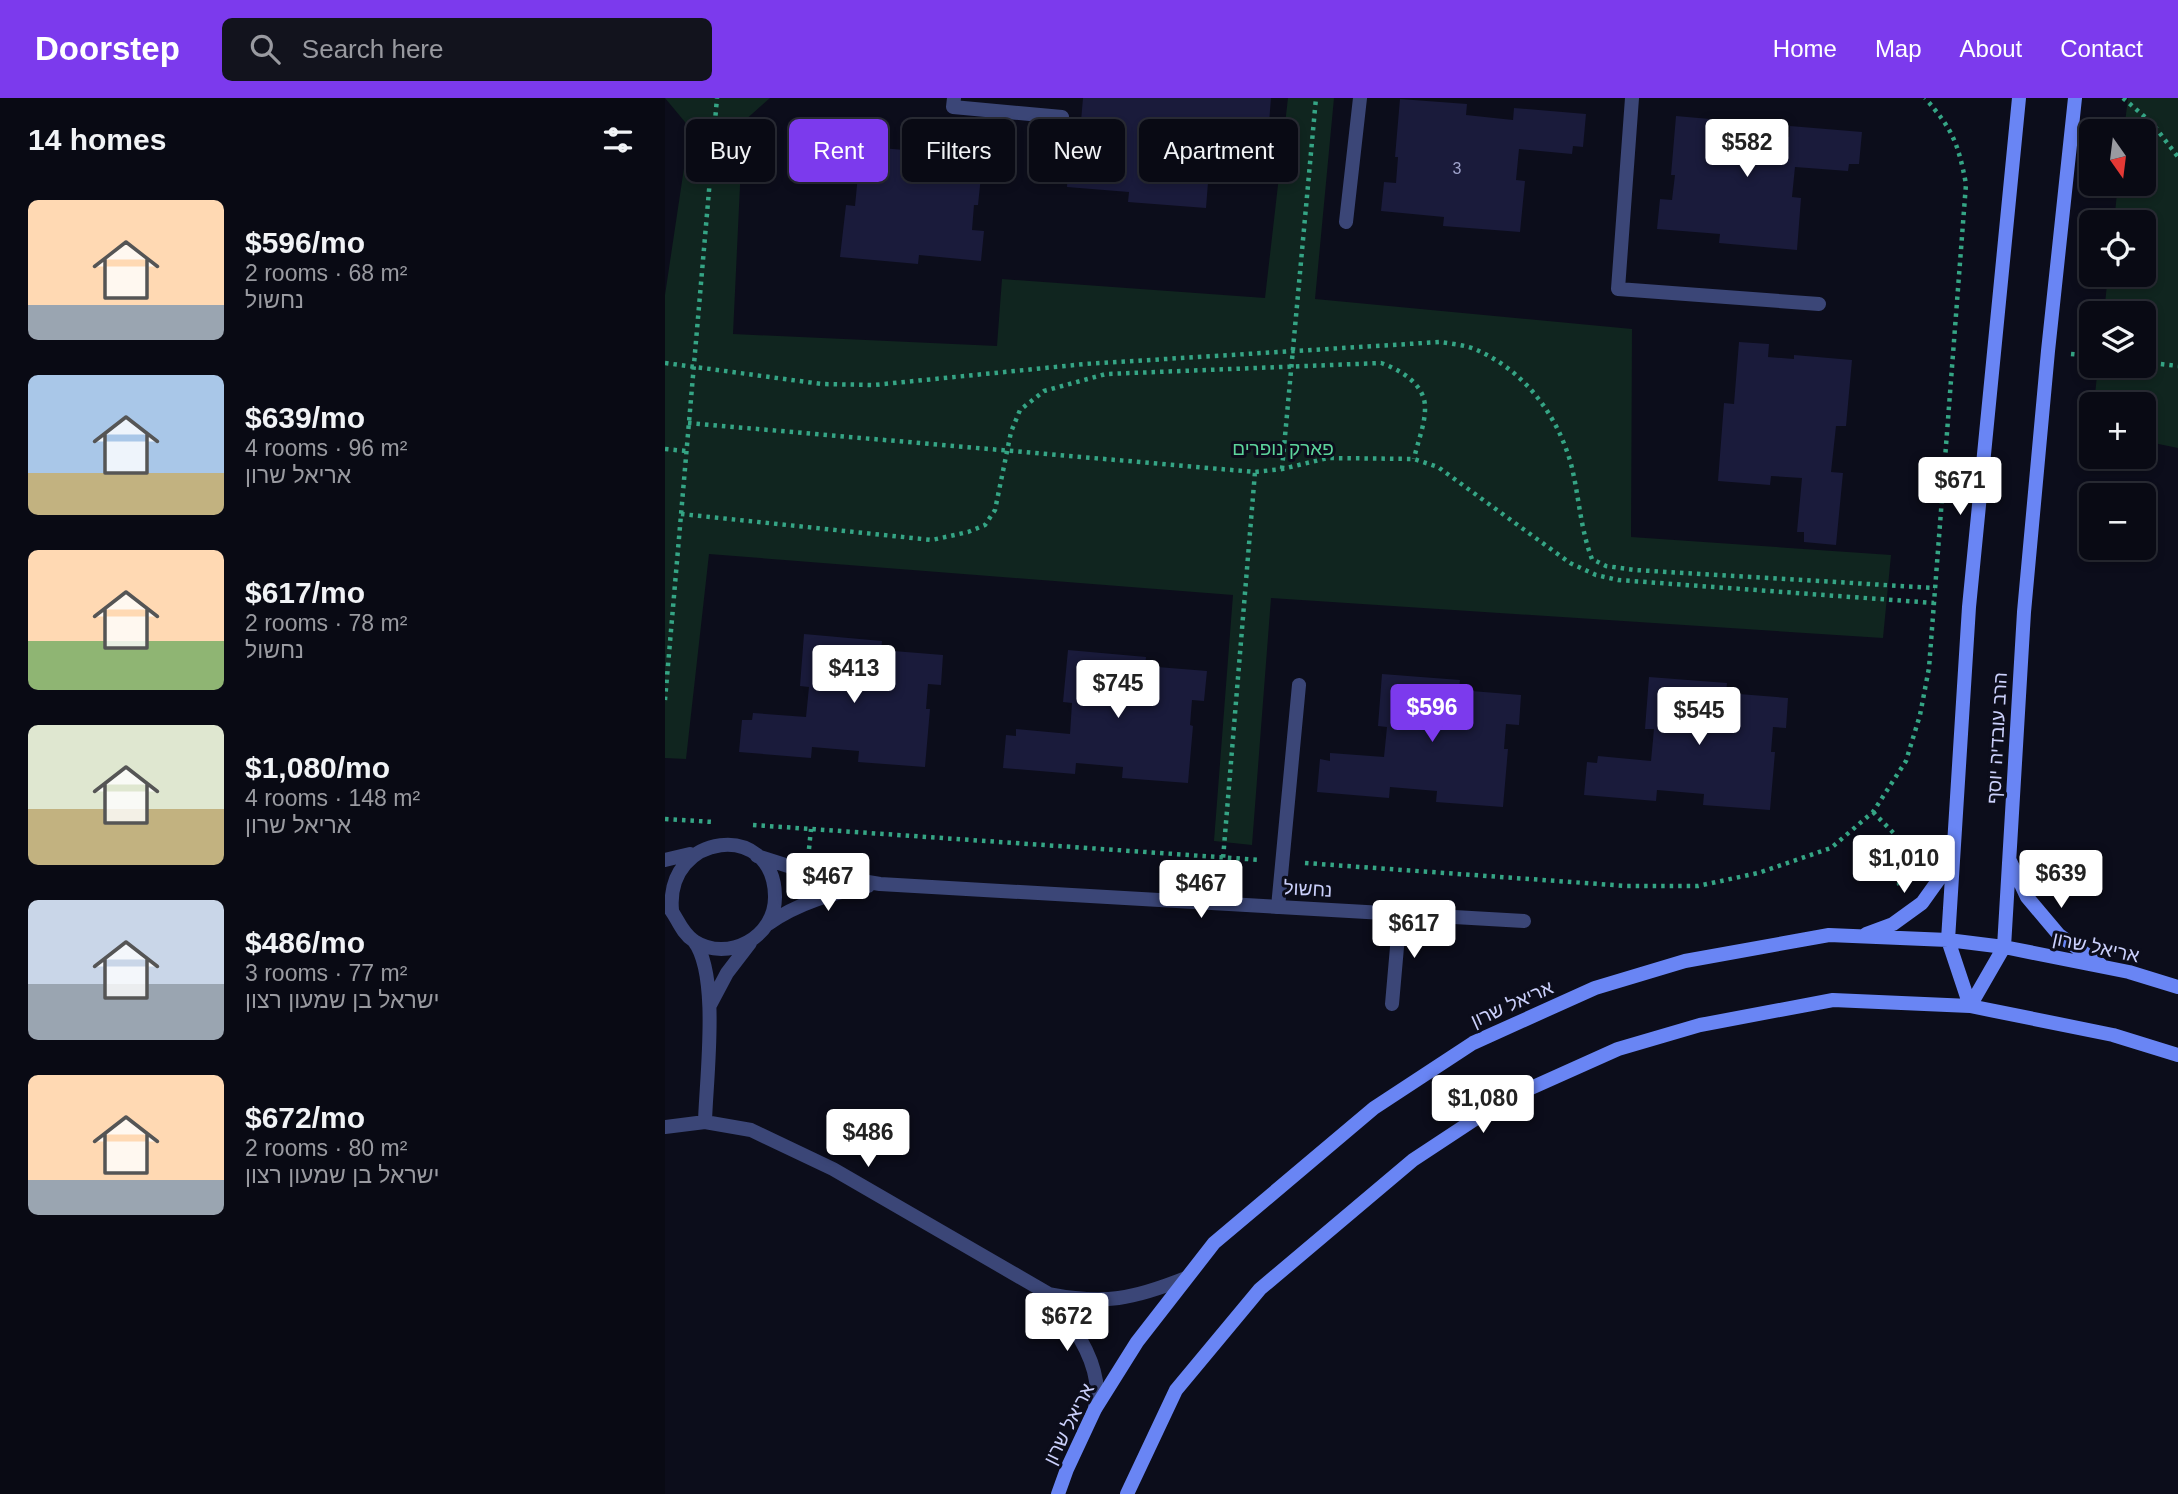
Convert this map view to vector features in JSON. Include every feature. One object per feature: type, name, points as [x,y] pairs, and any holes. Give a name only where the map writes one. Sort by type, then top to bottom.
[{"type":"main road","name":"הרב עובדיה יוסף","points":[[1970,1006],[1948,940],[1969,607],[2019,98]]},
{"type":"main road","name":"הרב עובדיה יוסף","points":[[1970,1006],[2004,947],[2024,612],[2075,98]]},
{"type":"main road","points":[[2009,859],[2027,897],[2059,935],[2105,968]]},
{"type":"main road","points":[[1860,936],[1893,924],[1922,903],[1953,860]]},
{"type":"main road","name":"אריאל שרון","points":[[1058,1494],[1095,1409],[1137,1342],[1214,1243],[1374,1108],[1473,1043],[1595,988],[1685,961],[1829,935],[1948,940],[2004,947],[2105,968],[2178,987]]},
{"type":"main road","points":[[1127,1494],[1176,1390],[1260,1289],[1413,1160],[1504,1100],[1618,1049],[1700,1025],[1833,1000],[1970,1006],[2113,1035],[2178,1055]]},
{"type":"street","points":[[954,98],[953,107],[1062,117]]},
{"type":"street","points":[[1346,222],[1360,98]]},
{"type":"street","points":[[1632,98],[1618,289],[1819,304]]},
{"type":"street","points":[[2011,98],[2016,122]]},
{"type":"street","points":[[1278,907],[1299,685]]},
{"type":"street","points":[[665,860],[710,846],[727,844],[743,848],[757,856],[767,868],[774,884],[775,901],[768,923],[727,972],[709,1006]]},
{"type":"street","points":[[694,852],[682,863],[674,877],[668,906],[678,925],[698,946],[705,965],[709,1006],[705,1122]]},
{"type":"street","name":"נחשול","points":[[757,856],[807,872],[880,884],[1524,921]]},
{"type":"street","name":"נחשול","points":[[768,923],[821,897],[880,884]]},
{"type":"street","points":[[1392,1004],[1400,914]]},
{"type":"street","points":[[693,940],[719,949],[751,941]]},
{"type":"street","points":[[665,1127],[705,1122],[751,1130],[833,1170],[1049,1294],[1074,1299],[1117,1300],[1154,1291],[1186,1278]]},
{"type":"street","points":[[1049,1294],[1086,1350],[1096,1381],[1095,1409]]},
{"type":"path","points":[[665,701],[716,98]]},
{"type":"path","points":[[1282,469],[1316,98]]},
{"type":"path","points":[[811,829],[1627,886],[1698,886],[1758,873],[1831,848],[1873,812],[1906,761],[1920,715],[1929,668],[1966,184],[1959,149],[1944,120],[1925,98]]},
{"type":"path","points":[[2123,98],[2152,123],[2178,157]]},
{"type":"path","points":[[665,363],[822,384],[874,385],[1085,364],[1440,342],[1475,349],[1510,367],[1547,408],[1570,462],[1588,550],[1592,559],[1606,566],[1935,588]]},
{"type":"path","points":[[681,514],[932,540],[968,532],[985,525],[995,510],[1011,432],[1020,410],[1044,391],[1106,374],[1381,363],[1399,369],[1420,389],[1426,408],[1413,459]]},
{"type":"path","points":[[2156,363],[2178,366]]},
{"type":"path","points":[[688,424],[1255,472],[1282,469],[1328,458],[1413,459],[1438,467],[1570,563],[1597,575],[1618,580],[1934,603]]},
{"type":"path","points":[[665,449],[687,451]]},
{"type":"path","points":[[1220,904],[1255,472]]},
{"type":"path","points":[[1873,812],[1918,858],[1899,884],[1922,903]]},
{"type":"green space","name":"פארק נופרים","points":[[665,98],[770,98],[746,119],[686,119],[686,123]]},
{"type":"green space","name":"פארק נופרים","points":[[1288,98],[1334,98],[1315,299],[1632,329],[1631,537],[1891,555],[1883,638],[1271,598],[1252,845],[1214,841],[1233,595],[709,554],[686,759],[665,758],[665,295],[686,155],[686,182],[740,182],[733,334],[997,346],[1002,279],[1265,298],[1278,182],[1298,182],[1298,119],[1286,119]]},
{"type":"green space","points":[[2128,98],[2178,98],[2178,448],[2156,443],[2156,392],[2095,392],[2097,378],[2156,378],[2156,301],[2105,301],[2107,287],[2156,287],[2156,210],[2115,210],[2117,196],[2156,196],[2156,119],[2125,119]]},
{"type":"building","points":[[1083,98],[1271,98],[1269,119],[1139,119],[1139,182],[1208,182],[1206,208],[1128,202],[1129,192],[1067,187],[1067,182],[1125,182],[1125,119],[1081,119]]},
{"type":"building","points":[[1400,99],[1467,104],[1466,115],[1513,120],[1514,108],[1586,114],[1583,147],[1573,146],[1572,154],[1519,149],[1516,180],[1525,181],[1520,232],[1443,226],[1444,217],[1381,211],[1384,182],[1396,183],[1398,157],[1395,157]]},
{"type":"building","points":[[1676,116],[1743,122],[1742,133],[1789,137],[1790,126],[1862,132],[1859,164],[1849,164],[1848,171],[1795,167],[1792,197],[1801,198],[1797,250],[1719,243],[1720,234],[1657,229],[1660,199],[1672,200],[1675,175],[1671,175]]},
{"type":"building","points":[[888,149],[902,150],[902,182],[980,182],[978,205],[974,205],[972,230],[984,231],[981,261],[919,255],[918,264],[840,257],[846,205],[855,206],[857,182],[888,182]]},
{"type":"building","points":[[1739,342],[1769,344],[1768,357],[1794,359],[1794,355],[1852,360],[1846,426],[1836,426],[1831,472],[1843,473],[1836,545],[1804,542],[1804,532],[1797,532],[1802,478],[1771,476],[1770,485],[1718,481],[1724,403],[1734,404]]},
{"type":"building","points":[[804,634],[882,641],[881,650],[943,655],[941,685],[928,684],[926,709],[930,709],[925,767],[858,762],[859,751],[812,747],[811,758],[739,752],[742,720],[752,720],[753,713],[806,717],[809,687],[800,686]]},
{"type":"building","points":[[1068,650],[1146,657],[1145,666],[1207,671],[1204,701],[1192,700],[1190,725],[1193,726],[1188,783],[1122,778],[1123,767],[1076,763],[1075,774],[1003,768],[1006,735],[1016,736],[1016,729],[1070,734],[1072,703],[1063,702]]},
{"type":"building","points":[[1382,674],[1460,680],[1459,690],[1521,695],[1519,725],[1506,724],[1504,749],[1508,749],[1503,807],[1436,802],[1437,791],[1390,787],[1389,798],[1317,792],[1320,759],[1330,761],[1330,753],[1384,757],[1387,727],[1378,726]]},
{"type":"building","points":[[1649,677],[1727,683],[1726,693],[1788,698],[1786,728],[1773,727],[1771,752],[1775,752],[1770,810],[1703,805],[1704,794],[1657,790],[1656,801],[1584,795],[1587,762],[1597,763],[1598,756],[1651,761],[1654,729],[1645,729]]}]
